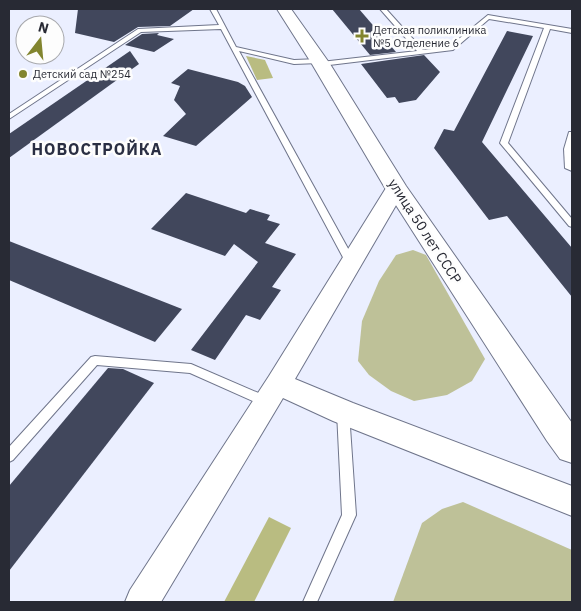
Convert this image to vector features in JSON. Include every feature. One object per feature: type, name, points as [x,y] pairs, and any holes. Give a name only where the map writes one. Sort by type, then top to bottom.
[{"type":"main road","name":"улица 50 лет СССР","points":[[284,9],[320,62],[396,188],[559,432],[572,448]]},
{"type":"street","points":[[142,602],[272,393],[396,188]]},
{"type":"street","points":[[272,393],[343,412],[572,501]]},
{"type":"lane","points":[[213,9],[351,263]]},
{"type":"lane","points":[[383,9],[422,53]]},
{"type":"lane","points":[[235,48],[294,62],[320,62],[451,49],[488,17],[572,31]]},
{"type":"lane","points":[[548,26],[504,143],[572,224]]},
{"type":"lane","points":[[9,117],[140,30],[224,27]]},
{"type":"lane","points":[[572,134],[568,149],[569,168],[572,169]]},
{"type":"lane","points":[[9,456],[95,360],[191,369],[272,393]]},
{"type":"lane","points":[[310,602],[350,515],[343,412]]},
{"type":"green space","points":[[246,56],[265,60],[273,78],[257,80]]},
{"type":"green space","points":[[413,250],[426,255],[485,359],[472,381],[447,395],[414,401],[391,391],[369,375],[358,361],[362,321],[379,281],[396,255]]},
{"type":"green space","points":[[463,502],[572,550],[572,602],[393,602],[422,523],[442,509]]},
{"type":"green space","points":[[269,517],[291,528],[254,602],[224,602]]},
{"type":"building","points":[[78,9],[194,9],[170,26],[138,27],[114,42],[75,33]]},
{"type":"building","points":[[332,9],[359,9],[396,52],[370,55]]},
{"type":"building","points":[[507,31],[533,36],[482,142],[572,248],[572,297],[507,216],[489,220],[434,148],[444,129],[454,131]]},
{"type":"building","points":[[159,33],[157,35],[174,39],[154,52],[125,45],[142,34]]},
{"type":"building","points":[[130,51],[139,64],[9,158],[9,134]]},
{"type":"building","points":[[424,55],[440,72],[416,100],[399,103],[395,97],[387,98],[361,64]]},
{"type":"building","points":[[188,69],[238,82],[245,86],[252,97],[196,146],[163,136],[186,114],[174,100],[180,86],[171,83]]},
{"type":"building","points":[[186,193],[246,213],[250,209],[270,215],[267,220],[280,224],[265,243],[296,254],[272,287],[281,290],[260,320],[246,315],[215,360],[191,350],[258,262],[234,244],[225,256],[151,229]]},
{"type":"building","points":[[9,241],[182,309],[155,342],[9,280]]},
{"type":"building","points":[[108,368],[123,369],[154,383],[9,571],[9,486]]},
{"type":"place","name":"Детская поликлиника №5 Отделение 6","points":[[362,36]]},
{"type":"place","name":"Детский сад №254","points":[[23,74]]},
{"type":"district","name":"НОВОСТРОЙКА","points":[[97,149]]}]
